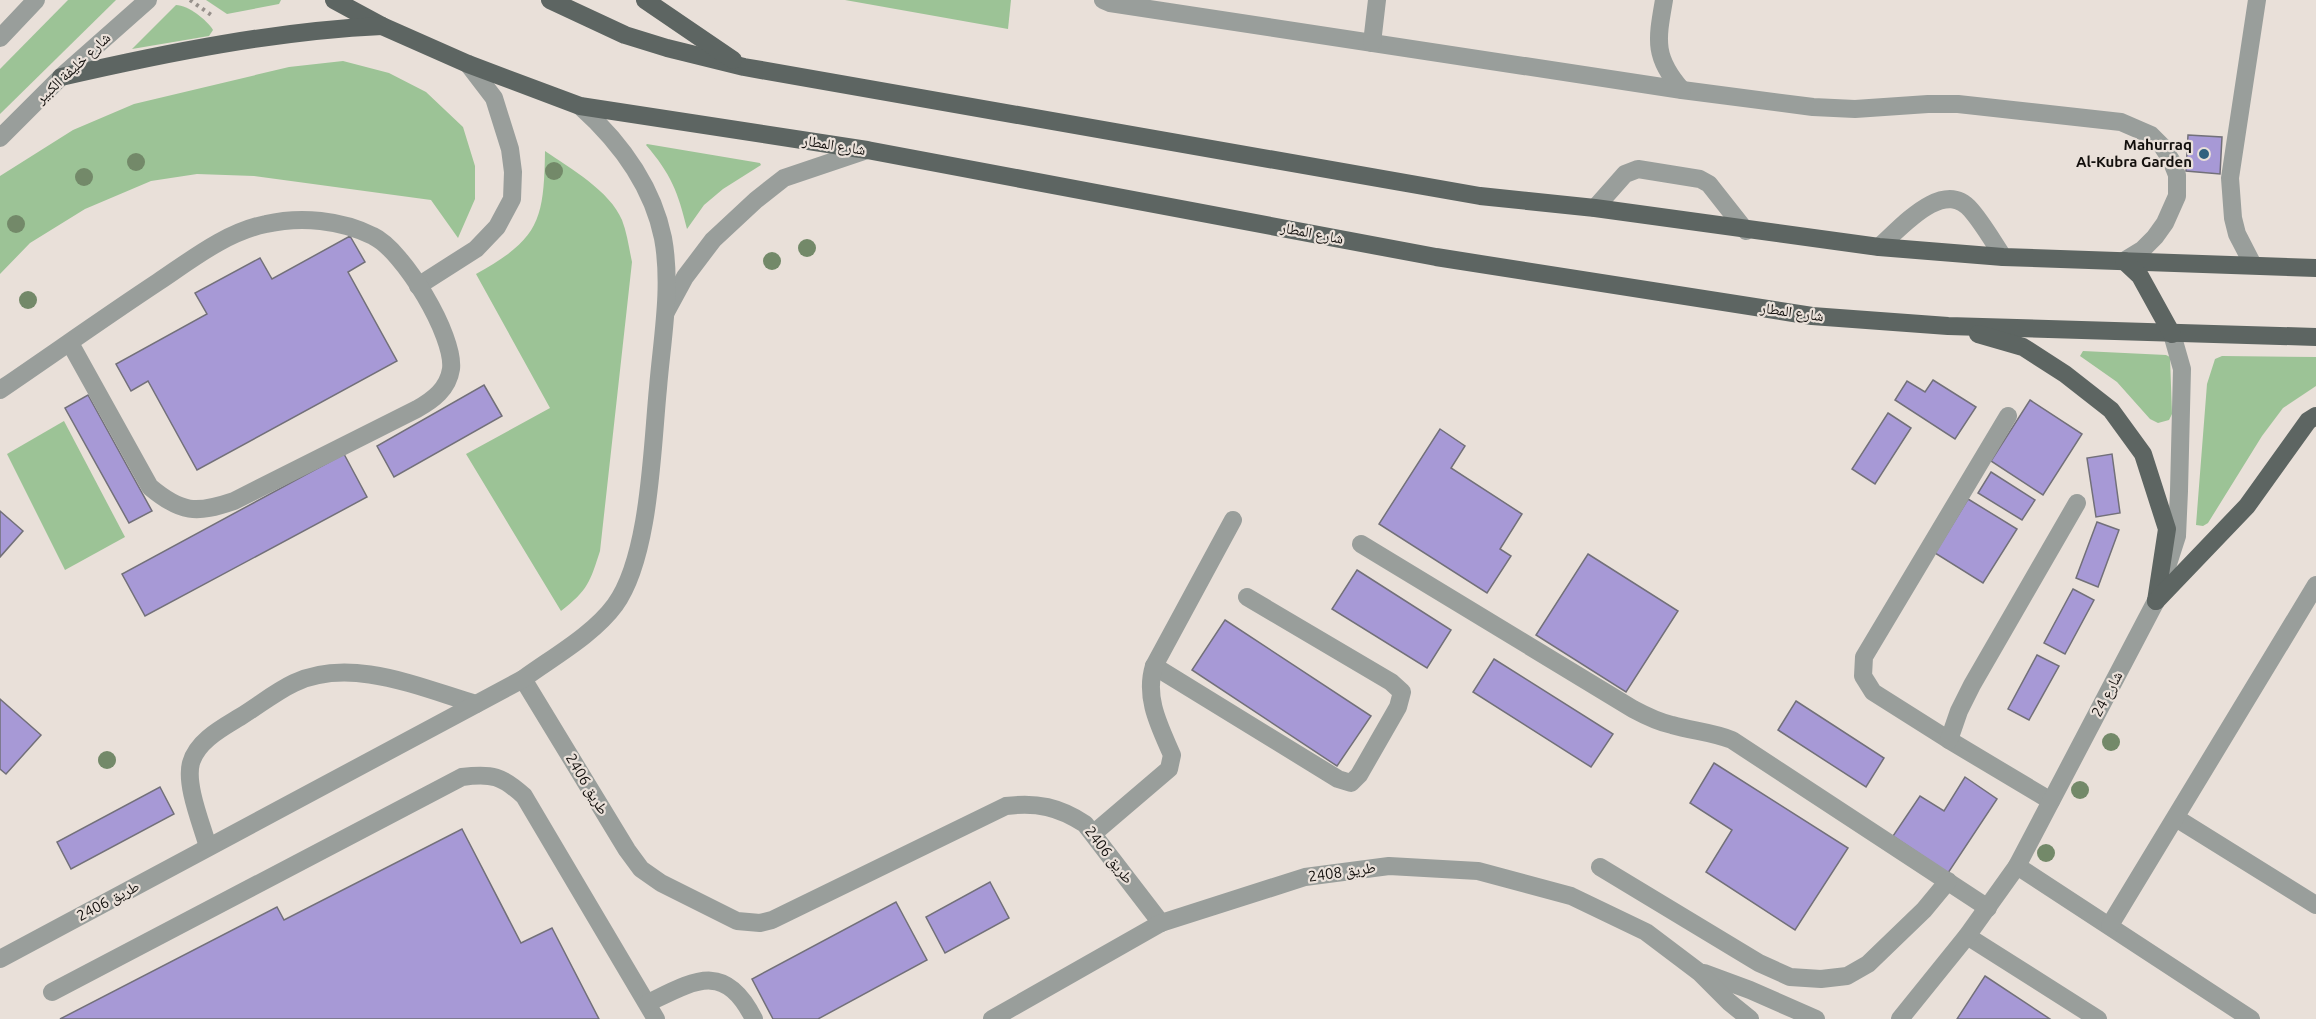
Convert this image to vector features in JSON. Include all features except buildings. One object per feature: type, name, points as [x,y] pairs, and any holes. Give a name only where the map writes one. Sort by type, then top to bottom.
[{"type":"main road","name":"شارع المطار","points":[[334,0],[382,26],[468,64],[580,106],[867,150],[1448,259],[1812,316],[1948,326],[2316,337]]},
{"type":"main road","points":[[550,0],[626,35],[667,48],[744,67],[1480,196],[1594,208],[1746,231],[1879,247],[2003,256],[2316,268]]},
{"type":"main road","points":[[645,0],[674,22],[744,67]]},
{"type":"main road","points":[[61,77],[124,63],[258,39],[329,29],[382,26]]},
{"type":"main road","points":[[2124,261],[2140,276],[2172,334]]},
{"type":"main road","points":[[1948,326],[2023,347],[2065,374],[2111,410],[2143,454],[2167,529],[2156,601]]},
{"type":"main road","points":[[2156,601],[2247,506],[2308,421],[2316,416]]},
{"type":"street","points":[[0,38],[36,0]]},
{"type":"street","name":"شارع خليفة الكبير","points":[[0,138],[61,77],[148,0]]},
{"type":"street","points":[[1103,0],[1682,90],[1834,110],[1958,104],[2102,119],[2137,128],[2151,135],[2162,146],[2177,175],[2177,196],[2165,223],[2142,250],[2124,261]]},
{"type":"street","points":[[1371,43],[1377,0]]},
{"type":"street","points":[[1664,0],[1657,39],[1659,53],[1671,78],[1682,90]]},
{"type":"street","points":[[2253,265],[2237,234],[2233,218],[2230,178],[2257,0]]},
{"type":"street","points":[[418,286],[476,249],[497,226],[512,199],[513,171],[510,149],[494,98],[468,64]]},
{"type":"street","points":[[523,679],[583,637],[615,605],[628,579],[643,524],[648,492],[665,313],[666,271],[662,237],[645,184],[605,129],[580,106]]},
{"type":"street","points":[[665,313],[685,278],[713,240],[756,200],[784,178],[867,150]]},
{"type":"street","points":[[1594,208],[1625,174],[1638,169],[1700,179],[1709,184],[1746,231]]},
{"type":"street","points":[[1879,247],[1927,206],[1937,200],[1949,198],[1961,201],[1970,209],[2003,256]]},
{"type":"street","points":[[0,390],[214,245],[239,232],[265,224],[293,220],[321,221],[348,226],[374,236],[395,253],[418,286],[445,336],[451,353],[451,371],[444,387],[432,400],[417,409],[234,501],[213,508],[190,510],[168,502],[150,487],[70,343]]},
{"type":"street","name":"شارع 24","points":[[1899,1017],[1967,936],[2017,866],[2156,601],[2177,536],[2182,369],[2172,334]]},
{"type":"street","points":[[2008,417],[1864,657],[1863,676],[1873,692],[2051,801]]},
{"type":"street","points":[[1949,740],[1959,711],[1972,685],[2077,502]]},
{"type":"street","points":[[1094,833],[1162,776],[1172,764],[1172,755],[1156,717],[1150,693],[1150,679],[1154,666],[1233,520]]},
{"type":"street","points":[[1360,544],[1633,709],[1664,723],[1715,733],[1732,740],[1988,908]]},
{"type":"street","points":[[2110,925],[2316,585]]},
{"type":"street","points":[[1154,666],[1344,782],[1351,783],[1355,780],[1398,707],[1402,693],[1390,682],[1247,597]]},
{"type":"street","points":[[208,847],[190,782],[191,763],[199,749],[220,729],[294,683],[317,675],[342,673],[366,675],[400,681],[476,704]]},
{"type":"street","name":"طريق 2406","points":[[0,959],[523,679],[627,850],[641,869],[661,884],[737,921],[760,923],[772,920],[1006,806],[1028,803],[1068,812],[1085,824],[1161,924]]},
{"type":"street","points":[[52,992],[462,777],[485,774],[507,781],[524,796],[652,1011],[686,985],[701,980],[717,981],[732,988],[744,999],[754,1019]]},
{"type":"street","points":[[2176,818],[2316,905]]},
{"type":"street","name":"طريق 2408","points":[[992,1019],[1161,924],[1305,877],[1389,866],[1478,871],[1571,896],[1646,932],[1700,972],[1729,1002],[1750,1019]]},
{"type":"street","points":[[2017,866],[2251,1019]]},
{"type":"street","points":[[1600,867],[1759,963],[1790,977],[1821,979],[1846,976],[1868,963],[1924,910],[1948,881]]},
{"type":"street","points":[[1967,936],[2098,1019]]},
{"type":"street","name":"طريق 2408","points":[[1700,972],[1816,1019]]},
{"type":"green space","points":[[68,0],[116,0],[0,114],[0,69]]},
{"type":"green space","points":[[206,0],[281,0],[279,4],[227,14]]},
{"type":"green space","points":[[845,0],[1011,0],[1008,29]]},
{"type":"green space","points":[[176,5],[191,10],[206,22],[213,30],[209,36],[132,49]]},
{"type":"green space","points":[[343,61],[389,73],[426,92],[463,127],[475,166],[475,199],[458,238],[431,200],[254,176],[197,174],[151,181],[85,209],[30,243],[0,274],[0,176],[73,130],[134,104],[289,67]]},
{"type":"green space","points":[[647,144],[761,165],[723,189],[704,205],[687,229],[672,184]]},
{"type":"green space","points":[[545,151],[588,181],[616,209],[627,235],[632,262],[600,551],[587,585],[561,611],[466,454],[550,408],[476,274],[513,250],[534,226],[543,195]]},
{"type":"green space","points":[[2083,351],[2170,357],[2172,414],[2169,420],[2158,423],[2150,419],[2117,382],[2080,356]]},
{"type":"green space","points":[[2222,356],[2316,357],[2316,386],[2283,408],[2262,436],[2208,523],[2203,526],[2196,525],[2207,384],[2215,359]]},
{"type":"green space","points":[[64,421],[125,537],[65,570],[7,454]]},
{"type":"place","name":"Mahurraq Al-Kubra Garden","points":[[2204,154]]}]
